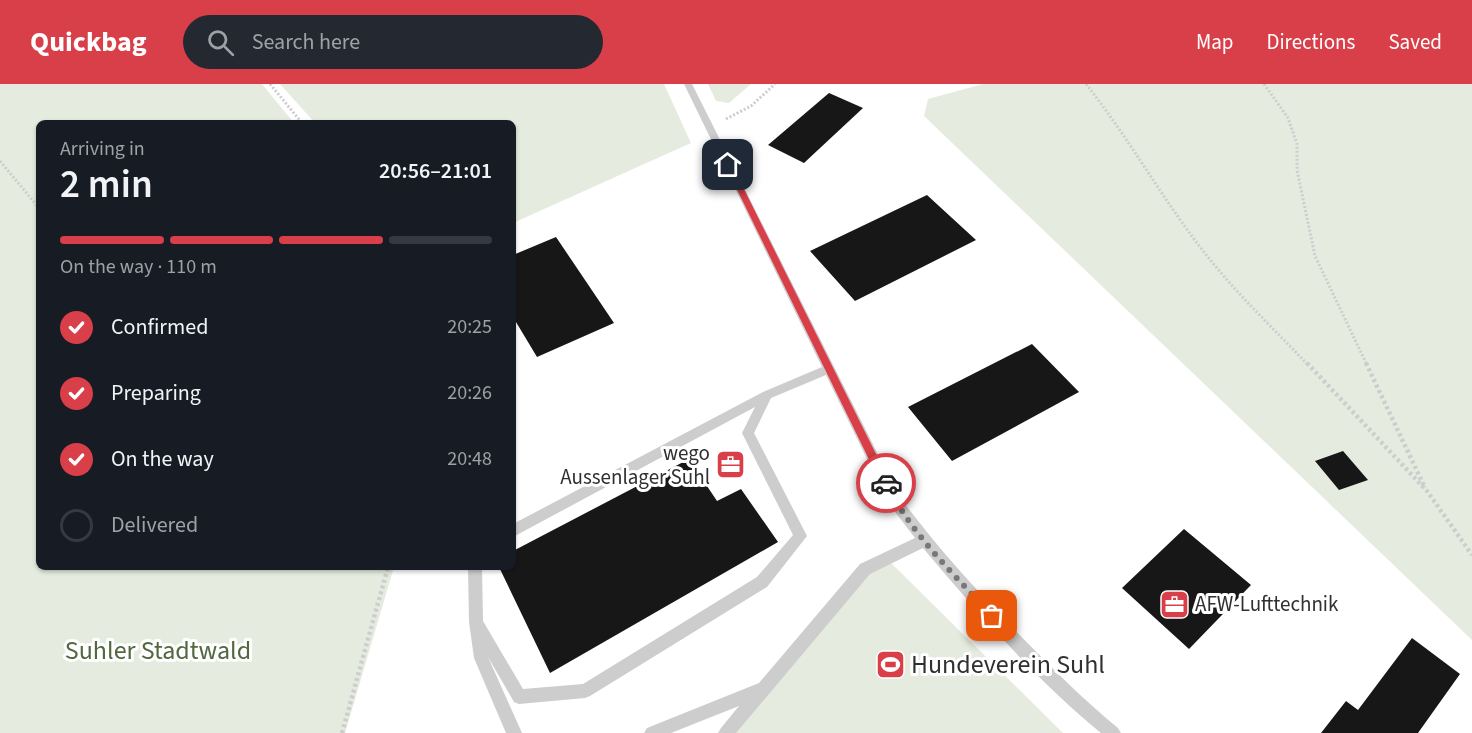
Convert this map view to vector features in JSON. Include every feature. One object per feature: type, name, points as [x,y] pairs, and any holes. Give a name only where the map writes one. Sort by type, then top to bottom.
[{"type":"lane","points":[[688,84],[894,500],[923,541],[1066,694],[1113,733]]},
{"type":"lane","points":[[516,529],[767,395],[830,369]]},
{"type":"lane","points":[[476,622],[519,698],[585,691],[762,582],[800,536],[748,433],[767,395]]},
{"type":"lane","points":[[726,733],[865,569],[923,541]]},
{"type":"lane","points":[[475,570],[476,622],[481,658],[514,733]]},
{"type":"lane","points":[[652,733],[764,688]]},
{"type":"path","points":[[270,84],[300,120]]},
{"type":"path","points":[[710,127],[751,106],[775,84]]},
{"type":"path","points":[[1086,84],[1109,113],[1177,215],[1217,268],[1427,491],[1472,555]]},
{"type":"path","points":[[1264,84],[1288,118],[1297,144],[1299,179],[1315,256],[1427,491]]},
{"type":"path","points":[[0,161],[36,204]]},
{"type":"path","points":[[342,733],[387,570]]},
{"type":"green space","name":"Suhler Stadtwald","points":[[0,84],[262,84],[292,120],[36,120],[36,570],[393,570],[345,733],[0,733]]},
{"type":"green space","points":[[280,84],[664,84],[691,143],[516,222],[516,120],[312,120]]},
{"type":"green space","points":[[708,84],[751,84],[729,103],[716,101]]},
{"type":"green space","points":[[983,84],[1472,84],[1472,640],[924,116],[928,99]]},
{"type":"green space","name":"Hundeverein Suhl","points":[[886,558],[1063,733],[726,733],[865,569]]},
{"type":"building","points":[[829,93],[863,108],[804,163],[768,145]]},
{"type":"building","points":[[927,195],[976,240],[855,301],[810,251]]},
{"type":"building","points":[[556,237],[614,323],[537,357],[516,322],[516,254]]},
{"type":"building","points":[[1032,344],[1079,392],[952,461],[908,407]]},
{"type":"building","points":[[1343,451],[1368,480],[1339,490],[1315,461]]},
{"type":"building","points":[[689,459],[717,501],[741,489],[778,542],[550,673],[500,570],[516,570],[516,549]]},
{"type":"building","points":[[1184,529],[1251,585],[1189,649],[1122,588]]},
{"type":"building","points":[[1412,638],[1460,674],[1418,733],[1321,733],[1346,701],[1358,710]]},
{"type":"way so far","points":[[886,483],[894,500],[923,541],[992,616]]},
{"type":"place","name":"wego Aussenlager Suhl","points":[[731,465]]},
{"type":"place","name":"AFW-Lufttechnik","points":[[1174,604]]},
{"type":"place","name":"Hundeverein Suhl","points":[[890,664]]},
{"type":"route","points":[[728,165],[886,483]]}]
